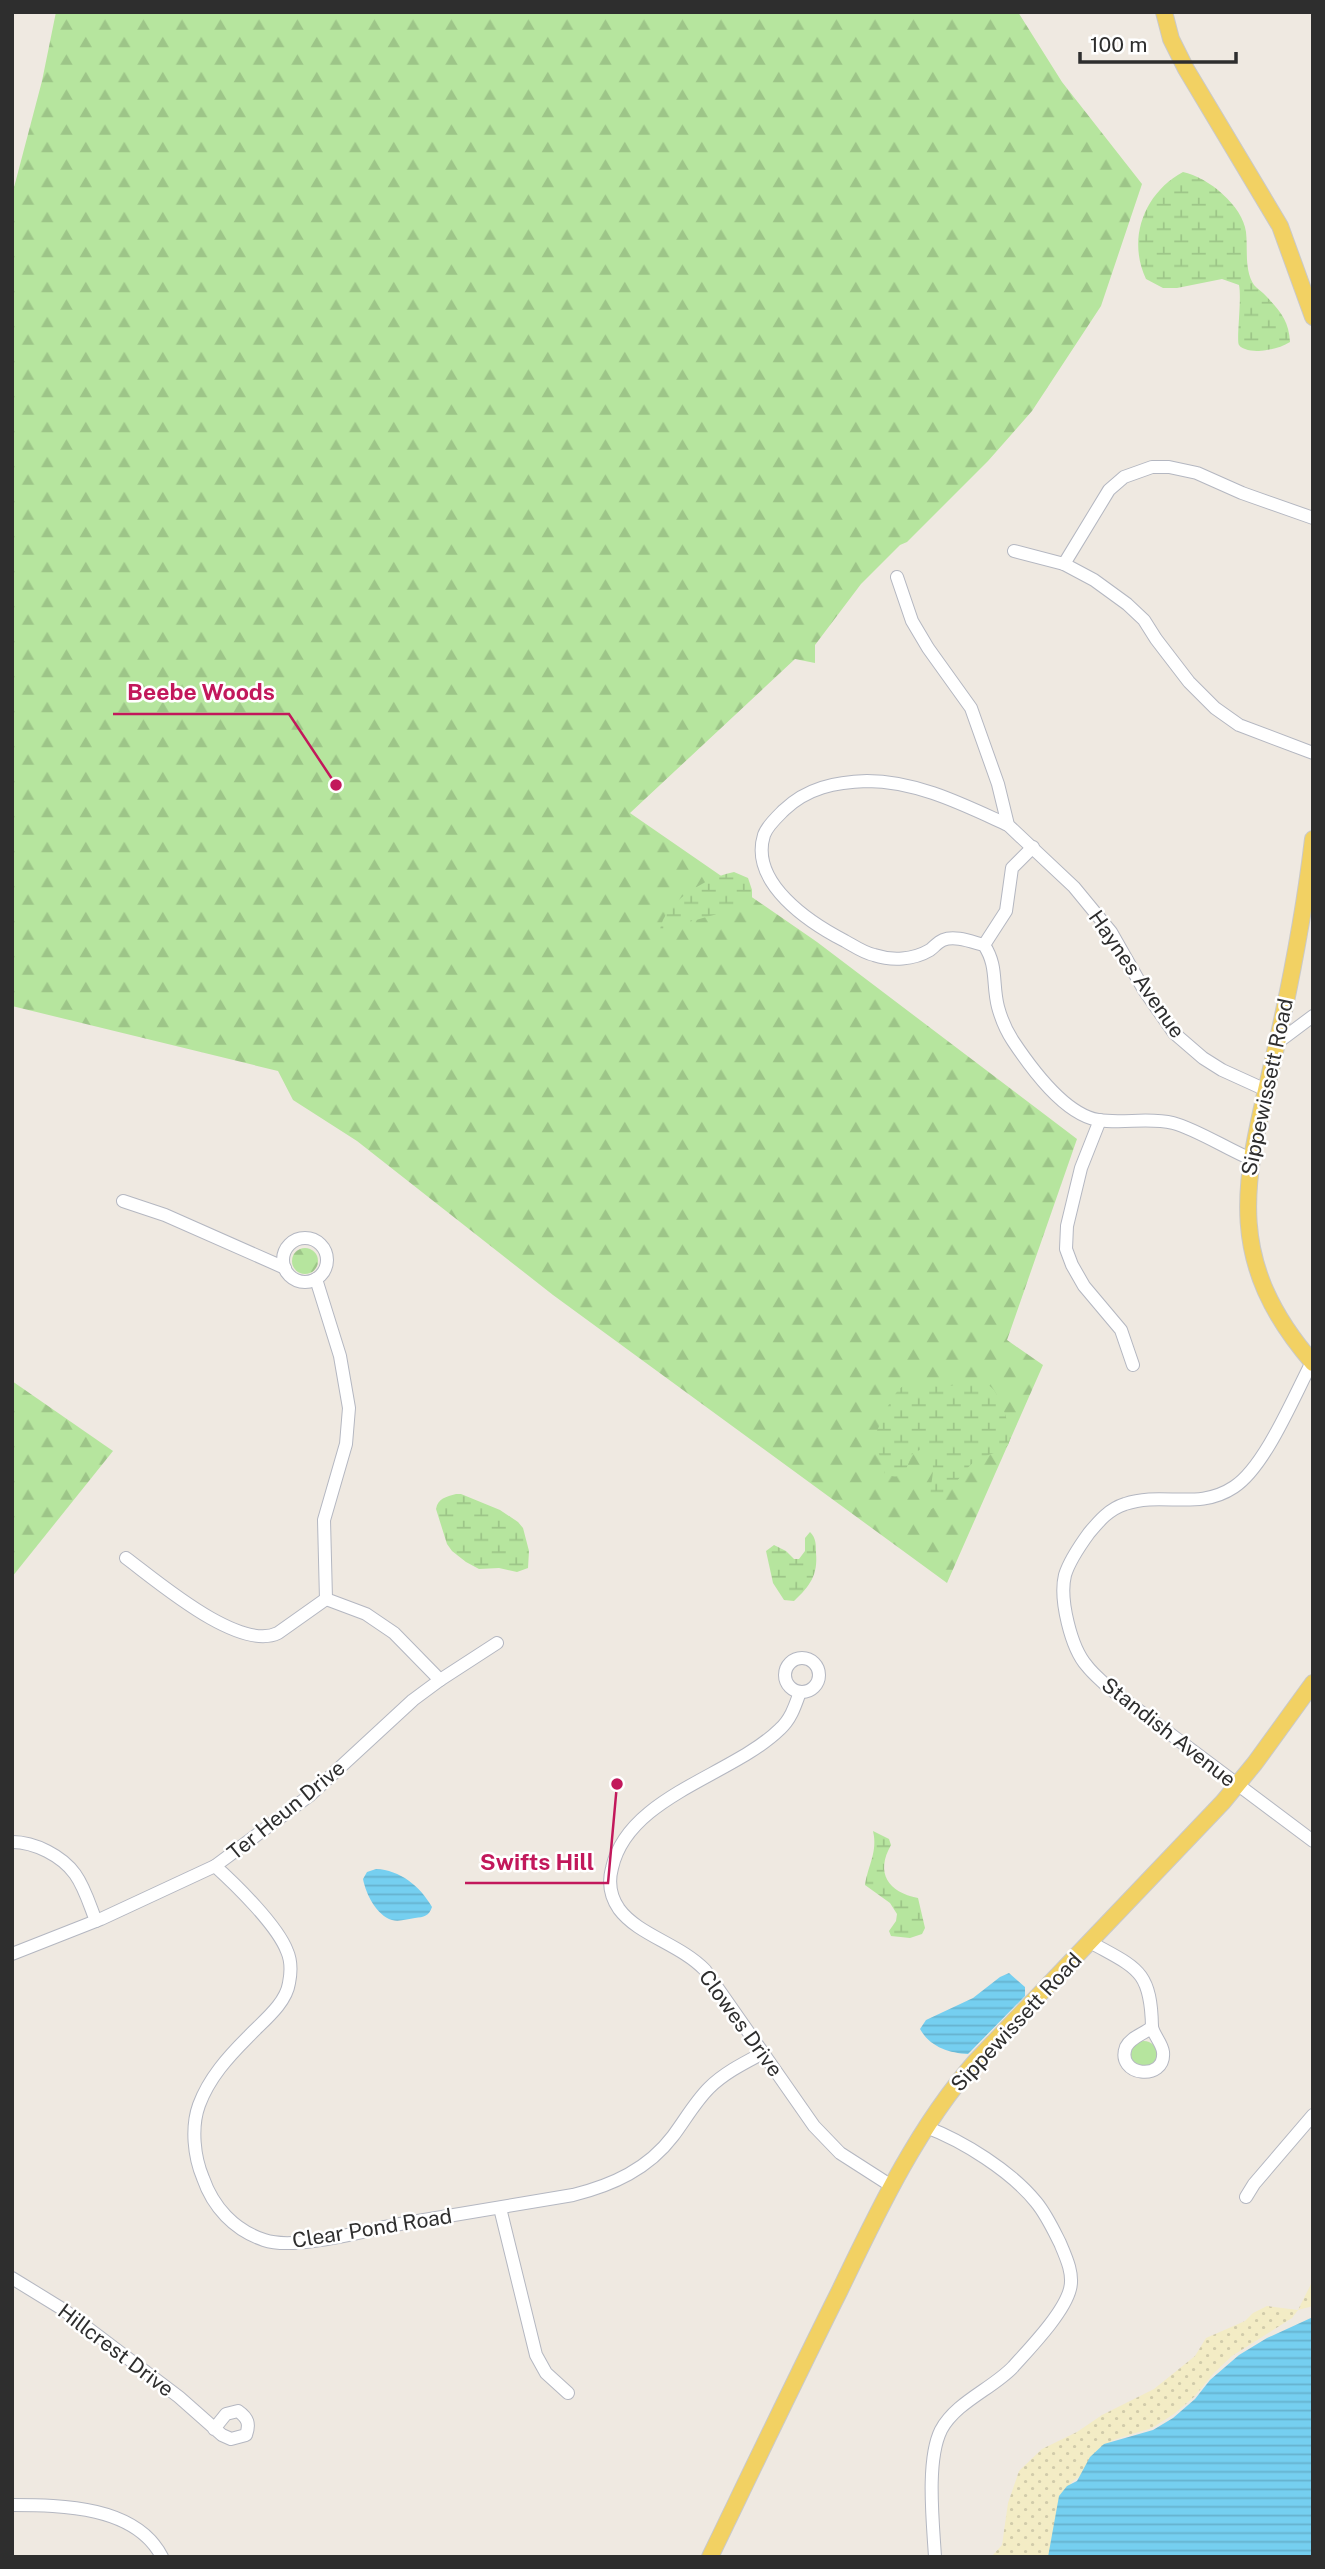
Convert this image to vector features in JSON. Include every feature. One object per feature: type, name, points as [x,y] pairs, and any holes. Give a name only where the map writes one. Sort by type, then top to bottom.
[{"type":"main road","points":[[1164,12],[1171,39],[1186,69],[1280,226],[1313,317]]},
{"type":"main road","name":"Sippewissett Road","points":[[1312,1362],[1281,1320],[1263,1286],[1257,1268],[1247,1208],[1251,1159],[1303,910],[1313,839]]},
{"type":"main road","name":"Sippewissett Road","points":[[710,2557],[848,2273],[926,2127],[968,2070],[1237,1786],[1313,1683]]},
{"type":"street","points":[[1064,564],[1109,490],[1124,477],[1152,467],[1168,467],[1197,473],[1242,493],[1313,518]]},
{"type":"street","points":[[1014,551],[1064,564],[1094,580],[1144,620],[1189,682],[1215,708],[1239,725],[1313,753]]},
{"type":"street","points":[[897,577],[912,621],[971,708],[998,784],[1008,825]]},
{"type":"street","name":"Haynes Avenue","points":[[984,945],[952,938],[941,940],[918,956],[900,959],[871,955],[822,929],[789,903],[775,887],[768,873],[763,856],[764,834],[774,819],[811,790],[831,784],[869,781],[917,788],[965,805],[1008,825],[1074,887],[1111,932],[1144,990],[1174,1033],[1222,1070],[1266,1090]]},
{"type":"street","points":[[1033,847],[1012,868],[1006,911],[984,945],[993,958],[998,1008],[1012,1039],[1048,1086],[1072,1109],[1086,1117],[1100,1120],[1153,1120],[1175,1124],[1251,1159]]},
{"type":"street","points":[[1282,1016],[1313,1015]]},
{"type":"street","points":[[1277,1043],[1313,1015]]},
{"type":"street","points":[[1100,1120],[1081,1168],[1067,1226],[1066,1249],[1084,1286],[1121,1329],[1133,1365]]},
{"type":"street","points":[[123,1201],[164,1214],[285,1268],[295,1279],[309,1282],[321,1275],[327,1262],[324,1249],[313,1240],[300,1239],[288,1247],[283,1261],[285,1268]]},
{"type":"street","points":[[316,1279],[340,1356],[349,1408],[346,1444],[324,1520],[326,1599]]},
{"type":"street","name":"Standish Avenue","points":[[1312,1362],[1264,1452],[1236,1486],[1214,1498],[1193,1501],[1152,1499],[1125,1504],[1104,1516],[1085,1539],[1065,1575],[1065,1596],[1069,1630],[1085,1664],[1110,1688],[1313,1841]]},
{"type":"street","points":[[126,1558],[200,1611],[255,1637],[269,1637],[278,1633],[326,1599]]},
{"type":"street","points":[[326,1599],[366,1614],[394,1633],[440,1680]]},
{"type":"street","name":"Ter Heun Drive","points":[[12,1954],[96,1921],[215,1866],[309,1796],[373,1736],[440,1680],[497,1643]]},
{"type":"street","name":"Clowes Drive","points":[[800,1692],[788,1721],[776,1733],[659,1806],[638,1823],[620,1849],[610,1877],[613,1899],[623,1914],[638,1927],[687,1954],[699,1964],[723,1993],[829,2144],[892,2187]]},
{"type":"street","points":[[12,1842],[28,1842],[58,1859],[75,1874],[96,1921]]},
{"type":"street","name":"Clear Pond Road","points":[[215,1866],[279,1937],[290,1961],[289,1984],[282,2001],[233,2052],[210,2081],[198,2107],[194,2133],[199,2169],[209,2195],[225,2216],[245,2232],[265,2241],[289,2244],[592,2190],[632,2173],[648,2162],[667,2143],[717,2081],[763,2053]]},
{"type":"street","points":[[1090,1942],[1133,1966],[1144,1979],[1151,1996],[1152,2027]]},
{"type":"street","points":[[1245,2197],[1313,2115]]},
{"type":"street","points":[[926,2127],[967,2147],[1003,2172],[1032,2197],[1062,2247],[1069,2265],[1071,2282],[1068,2295],[1058,2312],[1014,2366],[958,2411],[941,2430],[935,2451],[933,2485],[935,2557]]},
{"type":"street","points":[[500,2208],[537,2356],[546,2374],[568,2393]]},
{"type":"street","name":"Hillcrest Drive","points":[[12,2278],[64,2310],[179,2397],[214,2429]]},
{"type":"street","points":[[12,2505],[60,2505],[113,2517],[141,2532],[153,2543],[162,2557]]},
{"type":"green space","points":[[56,12],[1018,12],[1062,82],[1142,184],[1101,306],[1032,411],[988,461],[861,584],[815,645],[815,663],[795,659],[630,813],[817,942],[1077,1139],[1007,1340],[1043,1365],[947,1583],[553,1295],[357,1141],[293,1100],[278,1071],[12,1006],[12,195],[42,81]]},
{"type":"green space","points":[[1183,172],[1213,186],[1238,212],[1246,232],[1251,279],[1283,317],[1290,342],[1259,351],[1240,347],[1239,285],[1222,279],[1177,288],[1163,288],[1146,279],[1138,248],[1143,218],[1158,192]]},
{"type":"green space","points":[[734,872],[748,878],[752,901],[746,906],[660,930],[663,919],[678,900],[712,879]]},
{"type":"green space","points":[[305,1248],[314,1252],[318,1261],[314,1270],[305,1274],[296,1270],[292,1261],[296,1252]]},
{"type":"green space","points":[[973,1380],[989,1385],[996,1393],[1006,1416],[1010,1440],[1006,1447],[974,1462],[930,1510],[933,1468],[929,1451],[922,1449],[913,1453],[904,1472],[892,1476],[885,1474],[874,1437],[893,1398],[906,1385],[917,1383],[945,1387]]},
{"type":"green space","points":[[12,1381],[113,1451],[12,1577]]},
{"type":"green space","points":[[456,1494],[500,1510],[518,1522],[523,1528],[529,1551],[528,1568],[517,1572],[499,1568],[479,1569],[452,1551],[447,1544],[436,1509],[441,1500]]},
{"type":"green space","points":[[810,1532],[816,1544],[814,1574],[809,1585],[794,1601],[784,1600],[773,1583],[766,1551],[774,1545],[794,1559],[799,1559],[805,1551],[805,1538]]},
{"type":"green space","points":[[873,1831],[889,1839],[891,1845],[884,1864],[887,1880],[899,1891],[918,1898],[925,1928],[922,1934],[910,1938],[891,1936],[889,1931],[897,1914],[890,1903],[865,1885],[873,1852]]},
{"type":"green space","points":[[1144,2041],[1153,2045],[1157,2054],[1153,2063],[1144,2067],[1135,2063],[1131,2054],[1135,2045]]},
{"type":"sand","points":[[1313,2280],[1313,2306],[1298,2310]]},
{"type":"sand","points":[[1267,2306],[1298,2310],[1292,2318],[1232,2356],[1194,2397],[1174,2414],[1152,2428],[1113,2440],[1103,2447],[1064,2495],[1053,2557],[991,2557],[1002,2545],[1008,2503],[1019,2471],[1042,2449],[1154,2389],[1195,2356],[1206,2338],[1245,2321],[1253,2313]]},
{"type":"water","points":[[376,1869],[393,1872],[415,1886],[432,1907],[429,1912],[421,1917],[398,1921],[381,1914],[369,1897],[363,1879],[367,1872]]},
{"type":"water","points":[[1009,1973],[1025,1987],[1025,1996],[968,2054],[941,2048],[924,2035],[920,2029],[926,2020],[973,1998]]},
{"type":"water","points":[[1313,2317],[1313,2557],[1048,2557],[1059,2496],[1067,2486],[1077,2481],[1090,2457],[1104,2444],[1153,2430],[1173,2418],[1239,2355],[1267,2338]]},
{"type":"place","name":"Beebe Woods","points":[[336,785]]},
{"type":"place","name":"Swifts Hill","points":[[617,1784]]}]
